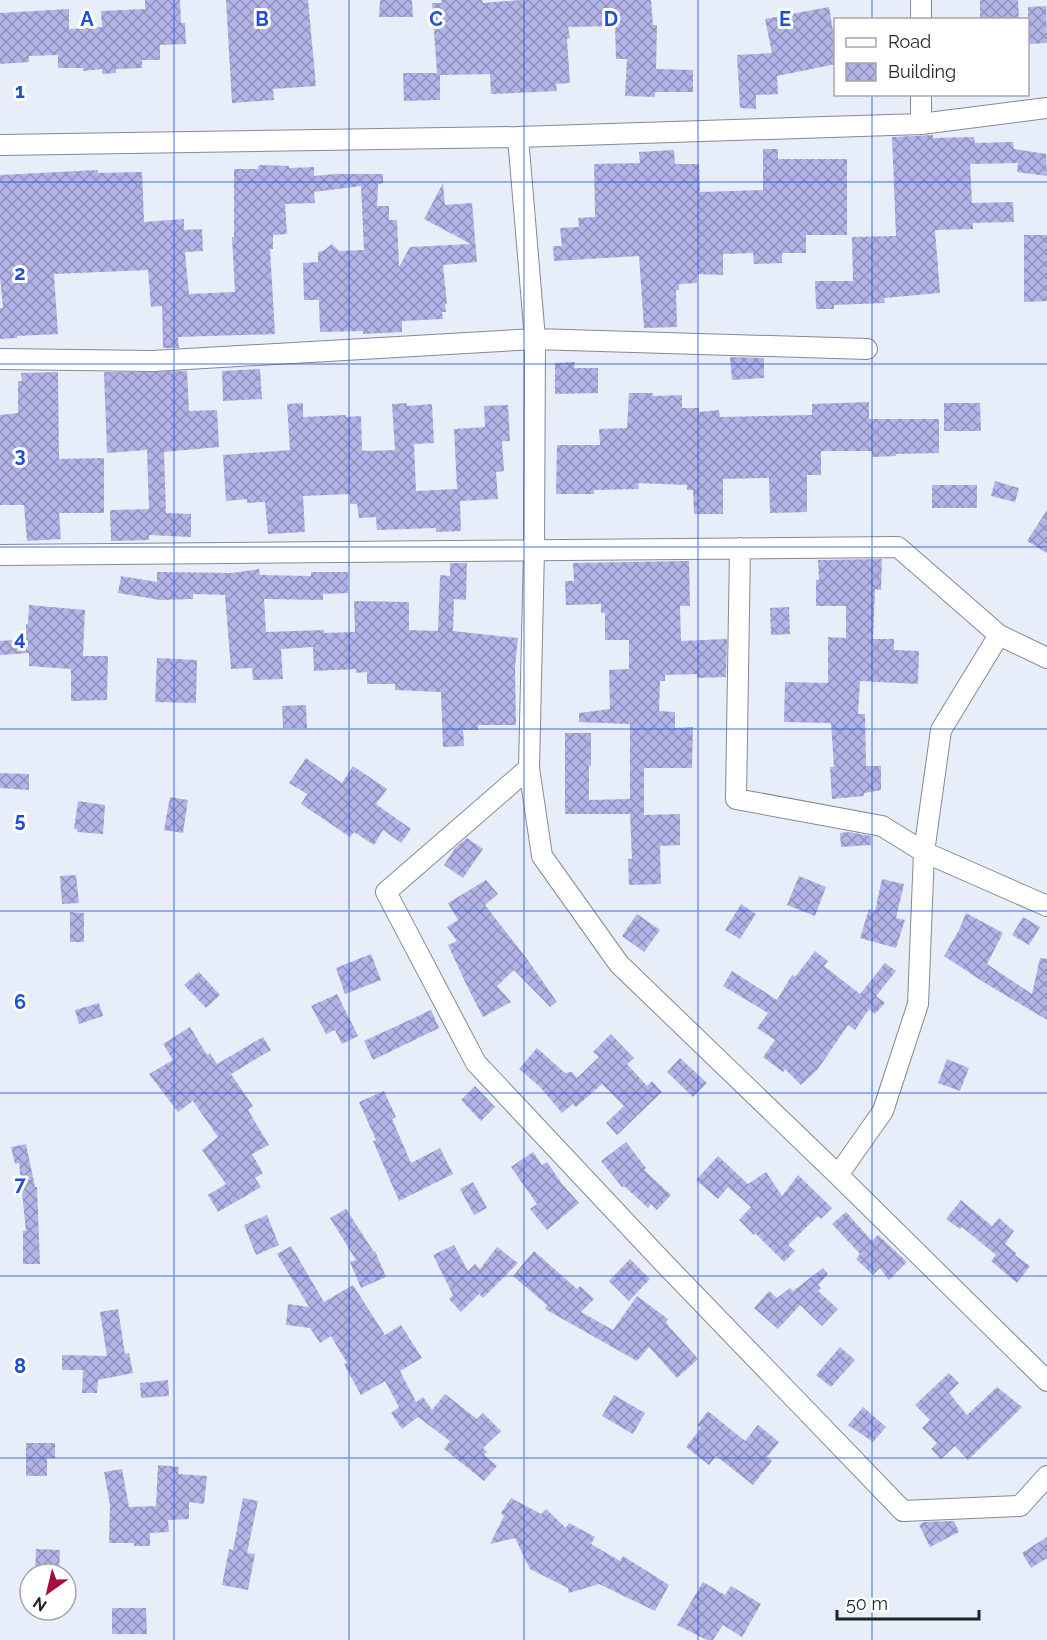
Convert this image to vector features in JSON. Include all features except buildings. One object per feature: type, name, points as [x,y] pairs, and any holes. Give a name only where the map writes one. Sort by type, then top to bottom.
[{"type":"street","points":[[921,0],[921,18]]},
{"type":"street","points":[[921,96],[921,124]]},
{"type":"street","points":[[0,145],[518,137],[921,124],[1047,108]]},
{"type":"street","points":[[518,137],[536,339],[529,768],[542,856],[619,964],[1047,1381]]},
{"type":"street","points":[[0,359],[153,361],[536,339],[867,350]]},
{"type":"street","points":[[0,555],[898,547],[999,634],[1047,658]]},
{"type":"street","points":[[740,548],[736,799],[882,826],[924,852],[1047,906]]},
{"type":"street","points":[[838,1175],[883,1111],[918,1004],[924,852],[941,730],[999,634]]},
{"type":"street","points":[[529,768],[386,891],[476,1064],[660,1259],[903,1510],[1020,1506],[1047,1476]]}]
